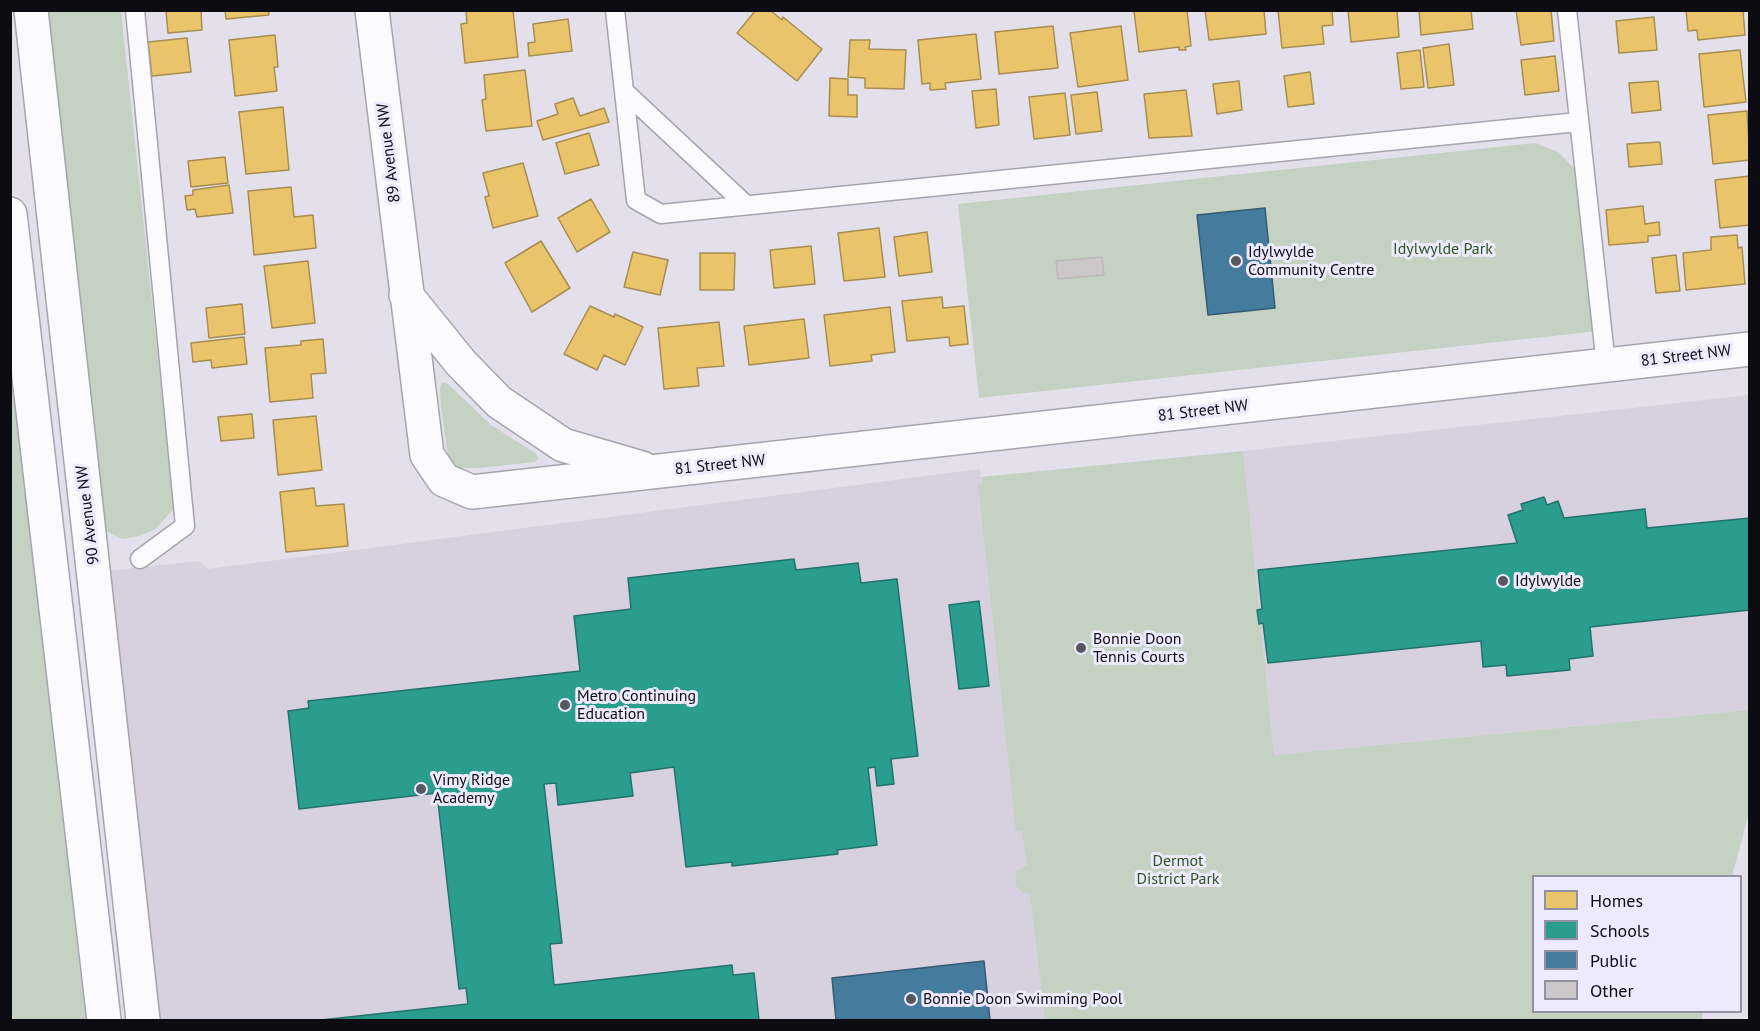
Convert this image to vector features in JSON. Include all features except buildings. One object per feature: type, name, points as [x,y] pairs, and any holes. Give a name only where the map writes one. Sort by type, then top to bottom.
[{"type":"street","name":"90 Avenue NW","points":[[31,10],[143,1020]]},
{"type":"street","name":"89 Avenue NW","points":[[372,10],[427,455],[444,480]]},
{"type":"street","points":[[10,214],[104,1020]]},
{"type":"street","name":"81 Street NW","points":[[406,295],[461,363],[500,402],[562,445],[657,472]]},
{"type":"street","name":"81 Street NW","points":[[444,480],[472,492],[1749,349]]},
{"type":"lane","points":[[135,10],[185,526],[140,559]]},
{"type":"lane","points":[[615,10],[636,200],[661,214],[1578,122]]},
{"type":"lane","points":[[1567,10],[1606,365]]},
{"type":"lane","points":[[624,91],[746,205]]},
{"type":"shaded area","name":"Idylwylde","points":[[1749,395],[1749,710],[1274,755],[1243,451]]},
{"type":"shaded area","name":"Metro Continuing Education","points":[[980,469],[1045,1020],[159,1020],[106,571],[199,561],[208,569]]},
{"type":"green space","points":[[41,11],[121,11],[174,508],[156,529],[139,536],[122,539],[100,528]]},
{"type":"green space","name":"Idylwylde Park","points":[[1535,143],[1558,152],[1575,169],[1584,191],[1599,331],[979,398],[958,204]]},
{"type":"green space","points":[[11,369],[86,1020],[11,1020]]},
{"type":"green space","points":[[442,382],[448,384],[491,425],[535,453],[539,458],[535,462],[480,468],[459,468],[449,462],[441,407]]},
{"type":"green space","name":"Dermot District Park","points":[[1243,451],[1274,755],[1749,710],[1749,813],[1732,875],[1532,875],[1532,1013],[1703,1013],[1702,1020],[1045,1020],[1030,895],[1022,892],[1016,885],[1016,872],[1027,865],[1022,831],[1016,831],[978,484],[982,483],[981,477]]},
{"type":"place","name":"Idylwylde Community Centre","points":[[1236,261]]},
{"type":"place","name":"Idylwylde","points":[[1503,581]]},
{"type":"place","name":"Bonnie Doon Tennis Courts","points":[[1081,648]]},
{"type":"place","name":"Metro Continuing Education","points":[[565,705]]},
{"type":"place","name":"Vimy Ridge Academy","points":[[421,789]]},
{"type":"place","name":"Bonnie Doon Swimming Pool","points":[[911,999]]}]
